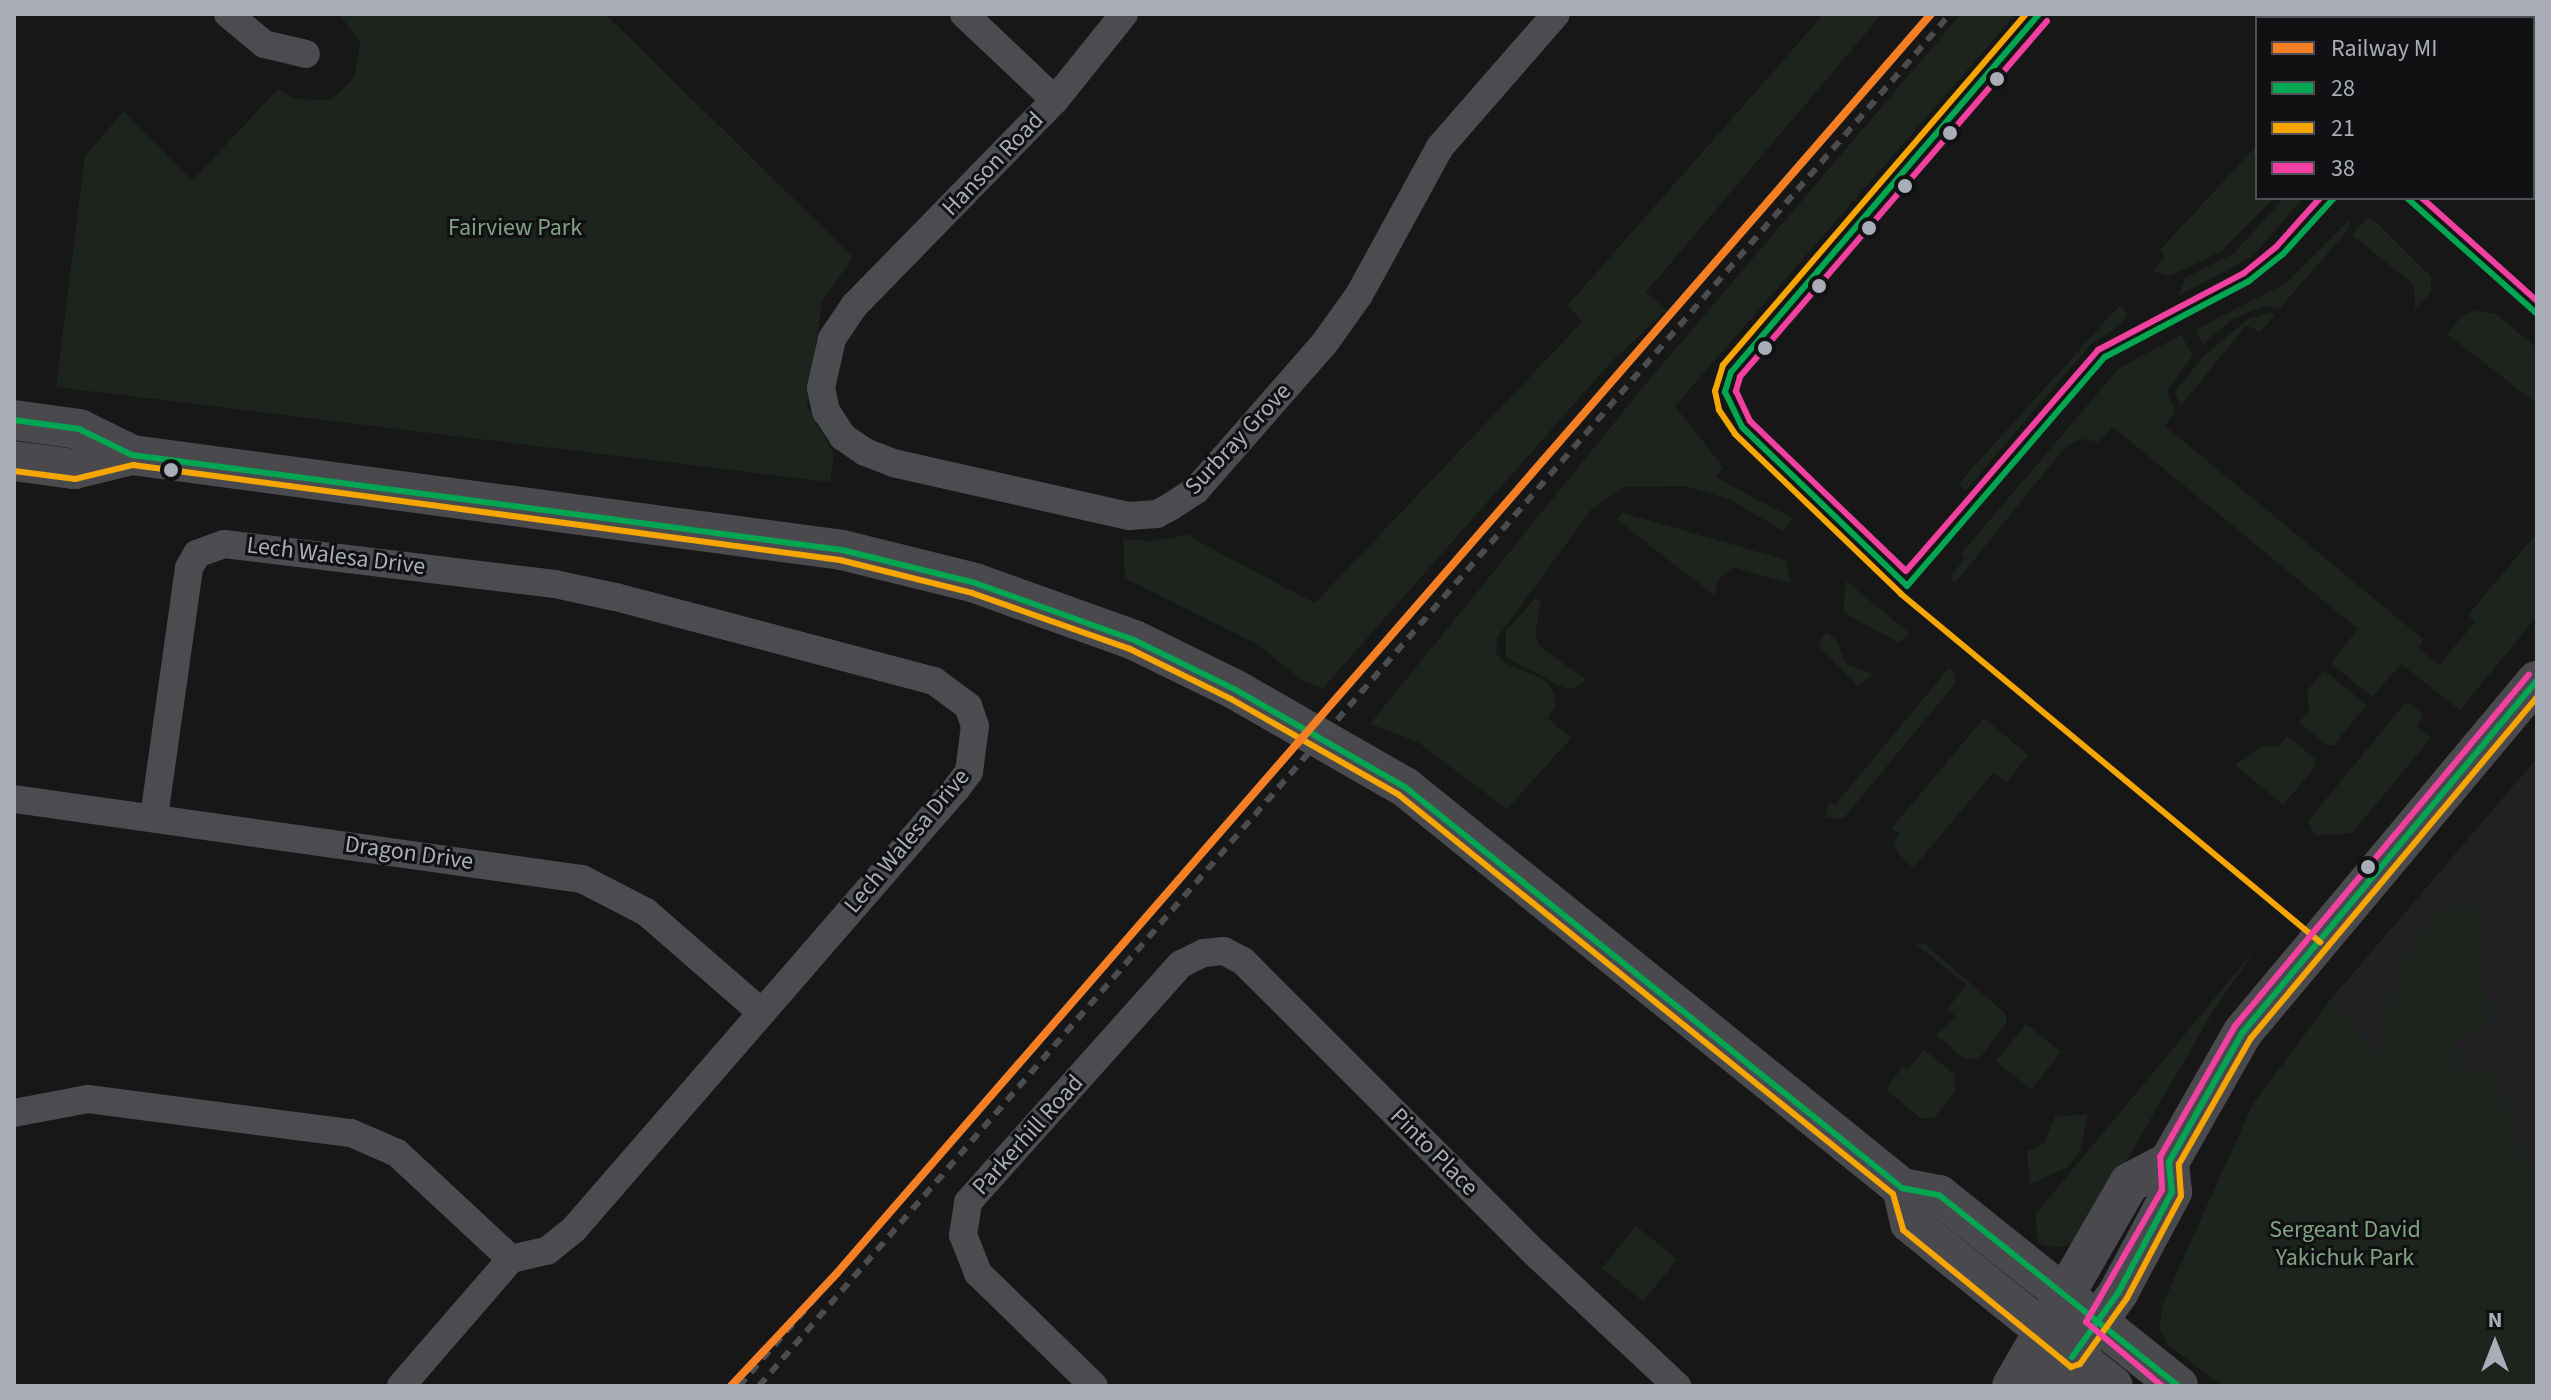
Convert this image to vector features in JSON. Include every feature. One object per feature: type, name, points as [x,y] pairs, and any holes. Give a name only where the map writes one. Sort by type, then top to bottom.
[{"type":"street","points":[[228,14],[264,44],[306,54]]},
{"type":"street","points":[[964,14],[1055,100]]},
{"type":"street","name":"Hanson Road","points":[[854,306],[1055,100],[1124,14]]},
{"type":"street","name":"Surbray Grove","points":[[854,306],[832,339],[821,388],[826,411],[843,437],[893,463],[1129,516],[1157,514],[1196,490],[1324,344],[1359,295],[1440,147],[1556,14]]},
{"type":"street","points":[[14,420],[79,429],[132,455],[842,550],[975,583],[1134,640],[1236,690],[1405,787],[1902,1188],[1939,1195],[2066,1339],[2113,1386]]},
{"type":"street","points":[[14,461],[74,469],[132,455]]},
{"type":"street","name":"Lech Walesa Drive","points":[[154,818],[189,568],[197,554],[224,544],[555,584],[934,681],[953,691],[968,706],[975,726],[969,772],[575,1228],[547,1251],[511,1259]]},
{"type":"street","points":[[2012,1386],[2118,1293],[2172,1192],[2169,1162],[2243,1032],[2537,681]]},
{"type":"street","name":"Dragon Drive","points":[[14,799],[582,879],[646,912],[761,1012]]},
{"type":"street","name":"Pinto Place","points":[[1181,964],[1204,953],[1224,951],[1243,961],[1535,1253],[1677,1386]]},
{"type":"street","name":"Parkerhill Road","points":[[1094,1386],[978,1273],[963,1235],[968,1202],[1181,964]]},
{"type":"street","points":[[14,1113],[88,1099],[375,1140],[397,1153],[511,1259],[401,1386]]},
{"type":"street","points":[[2066,1339],[2178,1386]]},
{"type":"shaded area","points":[[2537,758],[2537,1235],[2463,1165],[2331,999]]},
{"type":"green space","name":"Fairview Park","points":[[339,14],[605,14],[853,257],[822,301],[807,406],[834,455],[830,482],[56,387],[85,156],[124,111],[192,181],[278,89],[294,99],[331,100],[355,77],[360,42]]},
{"type":"green space","points":[[1824,14],[1882,14],[1646,292],[1667,310],[1611,362],[1323,688],[1303,681],[1257,644],[1125,578],[1123,539],[1153,541],[1194,534],[1193,539],[1315,603],[1582,322],[1568,305]]},
{"type":"green space","points":[[1961,14],[2016,14],[1675,406],[1723,467],[1715,477],[1792,518],[1783,531],[1731,500],[1686,486],[1624,487],[1591,510],[1497,638],[1496,653],[1505,663],[1543,679],[1554,692],[1556,706],[1547,718],[1571,738],[1507,809],[1418,742],[1370,724],[1649,380]]},
{"type":"green space","points":[[2255,147],[2255,200],[2272,200],[2220,252],[2170,276],[2153,271],[2165,256],[2160,250]]},
{"type":"green space","points":[[2282,200],[2301,200],[2253,256],[2178,296],[2185,278],[2233,254]]},
{"type":"green space","points":[[2351,218],[2347,231],[2280,308],[2265,306],[2234,318],[2203,344],[2195,330],[2286,283]]},
{"type":"green space","points":[[2366,219],[2373,219],[2431,277],[2431,292],[2415,309],[2414,285],[2352,235]]},
{"type":"green space","points":[[2120,305],[2128,315],[2118,327],[2091,344],[1966,490],[1958,484]]},
{"type":"green space","points":[[2477,310],[2496,314],[2537,348],[2537,404],[2447,334],[2462,316]]},
{"type":"green space","points":[[2271,312],[2276,314],[2260,332],[2246,325],[2180,407],[2175,391],[2204,356],[2248,319]]},
{"type":"green space","points":[[2181,335],[2193,355],[2167,391],[2175,412],[2165,426],[2423,639],[2419,648],[2439,665],[2475,622],[2468,615],[2537,533],[2537,616],[2460,710],[2401,664],[2372,697],[2331,663],[2358,629],[2113,427],[2099,442],[2082,439],[2066,446],[1956,582],[1950,579],[1965,557],[1961,554],[2119,368]]},
{"type":"green space","points":[[1623,513],[1786,560],[1791,584],[1733,567],[1718,580],[1715,596],[1617,520]]},
{"type":"green space","points":[[1846,581],[1909,633],[1899,643],[1843,612]]},
{"type":"green space","points":[[1536,598],[1541,603],[1535,634],[1541,648],[1586,679],[1580,686],[1566,689],[1506,657],[1506,630]]},
{"type":"green space","points":[[1826,632],[1837,641],[1846,664],[1873,674],[1858,687],[1818,645]]},
{"type":"green space","points":[[1949,668],[1956,674],[1954,685],[1843,819],[1826,817],[1829,802],[1835,805]]},
{"type":"green space","points":[[2324,670],[2366,705],[2334,745],[2327,745],[2299,722],[2309,712],[2307,691]]},
{"type":"green space","points":[[2406,702],[2424,714],[2417,726],[2431,738],[2352,833],[2316,836],[2308,821]]},
{"type":"green space","points":[[1984,718],[2028,755],[2007,782],[1993,773],[1913,868],[1898,853],[1893,843],[1900,834],[1892,828]]},
{"type":"green space","points":[[2287,736],[2316,759],[2315,767],[2283,805],[2235,765],[2262,747],[2279,746]]},
{"type":"green space","name":"Sergeant David Yakichuk Park","points":[[2475,899],[2490,1027],[2454,1042],[2458,1070],[2496,1075],[2537,1199],[2537,1386],[2222,1386],[2167,1344],[2159,1328],[2164,1301],[2253,1104],[2331,999],[2379,1058],[2386,1009],[2403,975],[2403,958],[2434,916]]},
{"type":"green space","points":[[1916,944],[1925,944],[2006,1014],[2006,1024],[1979,1059],[1965,1059],[1936,1035],[1955,1016],[1947,1009],[1967,985]]},
{"type":"green space","points":[[2258,946],[2213,1011],[2079,1242],[2054,1248],[2038,1243],[2035,1215]]},
{"type":"green space","points":[[2026,1024],[2061,1052],[2031,1090],[1996,1061]]},
{"type":"green space","points":[[1924,1050],[1954,1074],[1956,1091],[1934,1118],[1920,1118],[1886,1089],[1903,1066],[1908,1069]]},
{"type":"green space","points":[[2088,1114],[2080,1151],[2068,1167],[2030,1184],[2027,1151],[2044,1143],[2055,1117]]},
{"type":"green space","points":[[1636,1226],[1677,1259],[1643,1301],[1602,1268]]},
{"type":"railway","points":[[759,1386],[1950,14]]},
{"type":"railway","points":[[739,1386],[837,1273]]},
{"type":"rail line","name":"MI","points":[[731,1386],[837,1273],[1931,14]]},
{"type":"transit line","name":"21","points":[[2026,14],[1723,365],[1715,391],[1719,410],[1735,434],[1901,594],[2320,942]]},
{"type":"transit line","name":"28","points":[[2039,14],[1731,372],[1725,392],[1742,427],[1907,586],[2105,357],[2249,281],[2283,254],[2332,200]]},
{"type":"transit line","name":"38","points":[[2047,21],[1740,377],[1736,391],[1750,421],[1906,571],[2098,350],[2244,273],[2276,247],[2318,200]]},
{"type":"transit line","name":"28","points":[[2409,200],[2537,314]]},
{"type":"transit line","name":"38","points":[[2424,200],[2537,301]]},
{"type":"transit line","name":"28","points":[[14,420],[79,429],[132,455],[842,550],[975,583],[1134,640],[1236,690],[1405,787],[1902,1188],[1939,1195],[2178,1386]]},
{"type":"transit line","name":"21","points":[[14,471],[75,479],[133,465],[840,560],[972,593],[1130,649],[1231,699],[1399,795],[1893,1194],[1903,1230],[2071,1367],[2080,1364],[2127,1298],[2181,1196],[2179,1164],[2251,1038],[2537,697]]},
{"type":"transit line","name":"38","points":[[2162,1386],[2086,1322],[2162,1190],[2160,1157],[2235,1026],[2529,675]]},
{"type":"transit line","name":"28","points":[[2072,1357],[2118,1293],[2172,1192],[2169,1162],[2243,1032],[2537,681]]}]
